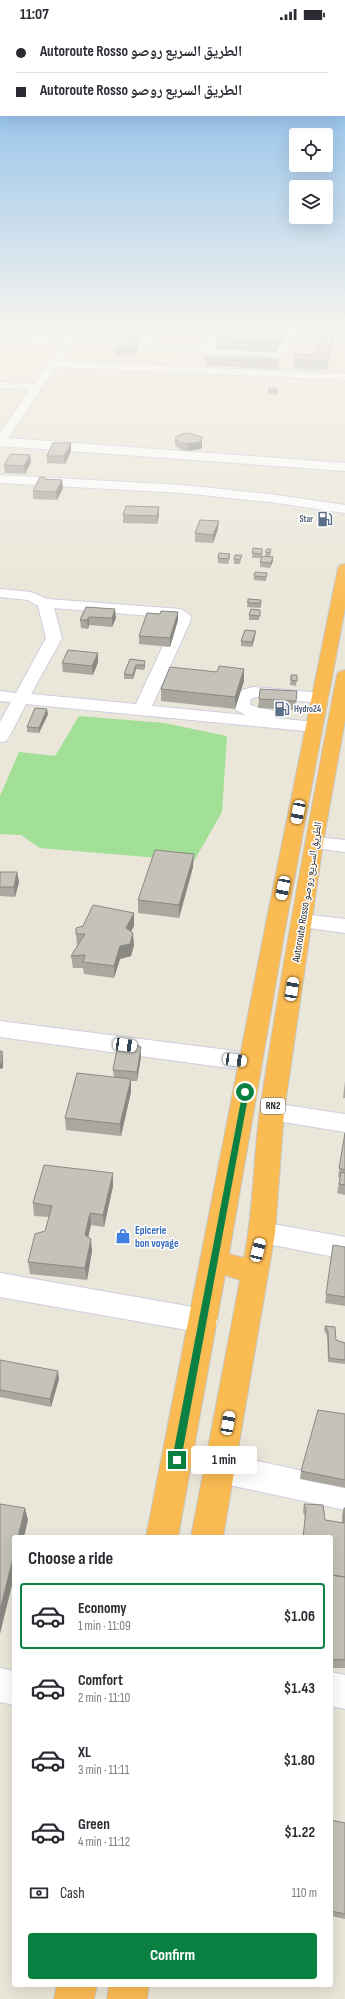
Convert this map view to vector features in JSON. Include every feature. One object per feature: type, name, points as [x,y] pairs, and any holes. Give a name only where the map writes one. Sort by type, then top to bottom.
[{"type":"highway","name":"Autoroute Rosso الطريق السريع روصو","points":[[162,1535],[345,568]]},
{"type":"highway","name":"Autoroute Rosso الطريق السريع روصو","points":[[207,1535],[262,1233],[272,1112],[314,843],[345,675]]},
{"type":"highway","points":[[214,1261],[254,1272]]},
{"type":"highway","points":[[74,1999],[77,1987]]},
{"type":"highway","points":[[126,1999],[129,1987]]},
{"type":"street","points":[[0,441],[14,420]]},
{"type":"street","points":[[0,441],[345,467]]},
{"type":"street","points":[[0,479],[183,489],[269,498],[345,509]]},
{"type":"street","points":[[0,593],[31,596],[44,603],[176,612],[184,616],[183,622],[142,709]]},
{"type":"street","points":[[0,737],[54,638],[48,610],[44,603]]},
{"type":"street","points":[[0,696],[142,709],[317,715]]},
{"type":"street","points":[[314,843],[345,846]]},
{"type":"street","points":[[302,921],[345,926]]},
{"type":"street","points":[[0,1029],[251,1062]]},
{"type":"street","points":[[272,1112],[345,1123]]},
{"type":"street","points":[[262,1233],[345,1248]]},
{"type":"street","points":[[0,1285],[204,1321]]},
{"type":"street","points":[[220,1468],[345,1495]]},
{"type":"street","points":[[0,1685],[12,1688]]},
{"type":"street","points":[[333,1689],[345,1692]]},
{"type":"green space","points":[[79,716],[164,723],[227,736],[222,812],[194,861],[40,848],[21,835],[0,834],[0,796],[19,752],[55,756]]},
{"type":"building","points":[[187,433],[202,437],[202,440],[200,442],[188,444],[180,443],[175,438],[179,435]]},
{"type":"building","points":[[53,443],[71,443],[64,456],[47,456]]},
{"type":"building","points":[[11,454],[30,455],[24,466],[4,465]]},
{"type":"building","points":[[40,477],[44,477],[45,479],[62,480],[56,492],[33,491]]},
{"type":"building","points":[[126,506],[159,507],[157,516],[123,515]]},
{"type":"building","points":[[200,520],[219,521],[213,535],[195,533]]},
{"type":"building","points":[[253,548],[262,549],[262,554],[252,553]]},
{"type":"building","points":[[267,549],[271,549],[270,553],[265,552]]},
{"type":"building","points":[[219,553],[230,554],[228,559],[218,558]]},
{"type":"building","points":[[235,555],[242,555],[240,560],[234,559]]},
{"type":"building","points":[[262,556],[273,557],[271,563],[260,562]]},
{"type":"building","points":[[255,572],[267,573],[266,577],[254,576]]},
{"type":"building","points":[[248,599],[261,600],[261,603],[248,603]]},
{"type":"building","points":[[86,607],[115,609],[112,618],[89,617],[87,620],[80,620]]},
{"type":"building","points":[[251,609],[260,610],[260,616],[249,615]]},
{"type":"building","points":[[161,611],[178,612],[170,638],[139,636],[147,613],[160,614]]},
{"type":"building","points":[[245,630],[256,631],[252,642],[241,641]]},
{"type":"building","points":[[68,650],[98,653],[92,666],[62,663]]},
{"type":"building","points":[[130,659],[145,661],[144,665],[136,665],[133,675],[124,674]]},
{"type":"building","points":[[219,666],[244,669],[235,697],[161,689],[170,667],[217,672]]},
{"type":"building","points":[[291,675],[297,675],[297,681],[291,680]]},
{"type":"building","points":[[260,689],[297,691],[296,701],[259,699]]},
{"type":"building","points":[[35,708],[47,709],[39,728],[27,727]]},
{"type":"building","points":[[155,850],[194,854],[179,905],[138,900]]},
{"type":"building","points":[[0,872],[17,872],[14,887],[0,887]]},
{"type":"building","points":[[93,905],[134,913],[126,928],[133,933],[130,944],[120,946],[114,966],[83,962],[85,955],[71,956],[85,934],[76,934],[76,928],[83,926]]},
{"type":"building","points":[[128,1042],[141,1047],[137,1072],[113,1070],[117,1049]]},
{"type":"building","points":[[0,1051],[2,1051],[2,1063],[0,1064]]},
{"type":"building","points":[[77,1073],[131,1079],[120,1124],[65,1118]]},
{"type":"building","points":[[345,1133],[345,1170],[339,1168]]},
{"type":"building","points":[[44,1165],[113,1173],[103,1215],[90,1213],[85,1235],[91,1239],[85,1268],[28,1262],[35,1234],[45,1231],[52,1206],[33,1203]]},
{"type":"building","points":[[341,1172],[345,1173],[345,1185],[339,1184]]},
{"type":"building","points":[[333,1245],[345,1247],[345,1297],[326,1294]]},
{"type":"building","points":[[325,1326],[335,1327],[336,1340],[345,1343],[345,1360],[329,1358],[328,1331]]},
{"type":"building","points":[[0,1360],[58,1371],[50,1399],[0,1390]]},
{"type":"building","points":[[318,1410],[345,1414],[345,1480],[301,1471]]},
{"type":"building","points":[[0,1504],[25,1508],[18,1535],[12,1535],[12,1562],[0,1610]]},
{"type":"building","points":[[304,1504],[323,1505],[325,1520],[344,1523],[345,1508],[345,1577],[333,1575],[333,1535],[303,1535],[306,1510]]},
{"type":"building","points":[[333,1575],[345,1577],[345,1660],[333,1659]]},
{"type":"building","points":[[333,1820],[345,1823],[345,1914],[333,1911]]},
{"type":"place","name":"Star","points":[[325,519]]},
{"type":"place","name":"Hydro24","points":[[282,709]]},
{"type":"place","name":"Epicerie bon voyage","points":[[123,1236]]},
{"type":"route","points":[[177,1460],[204,1321],[245,1092]]}]
